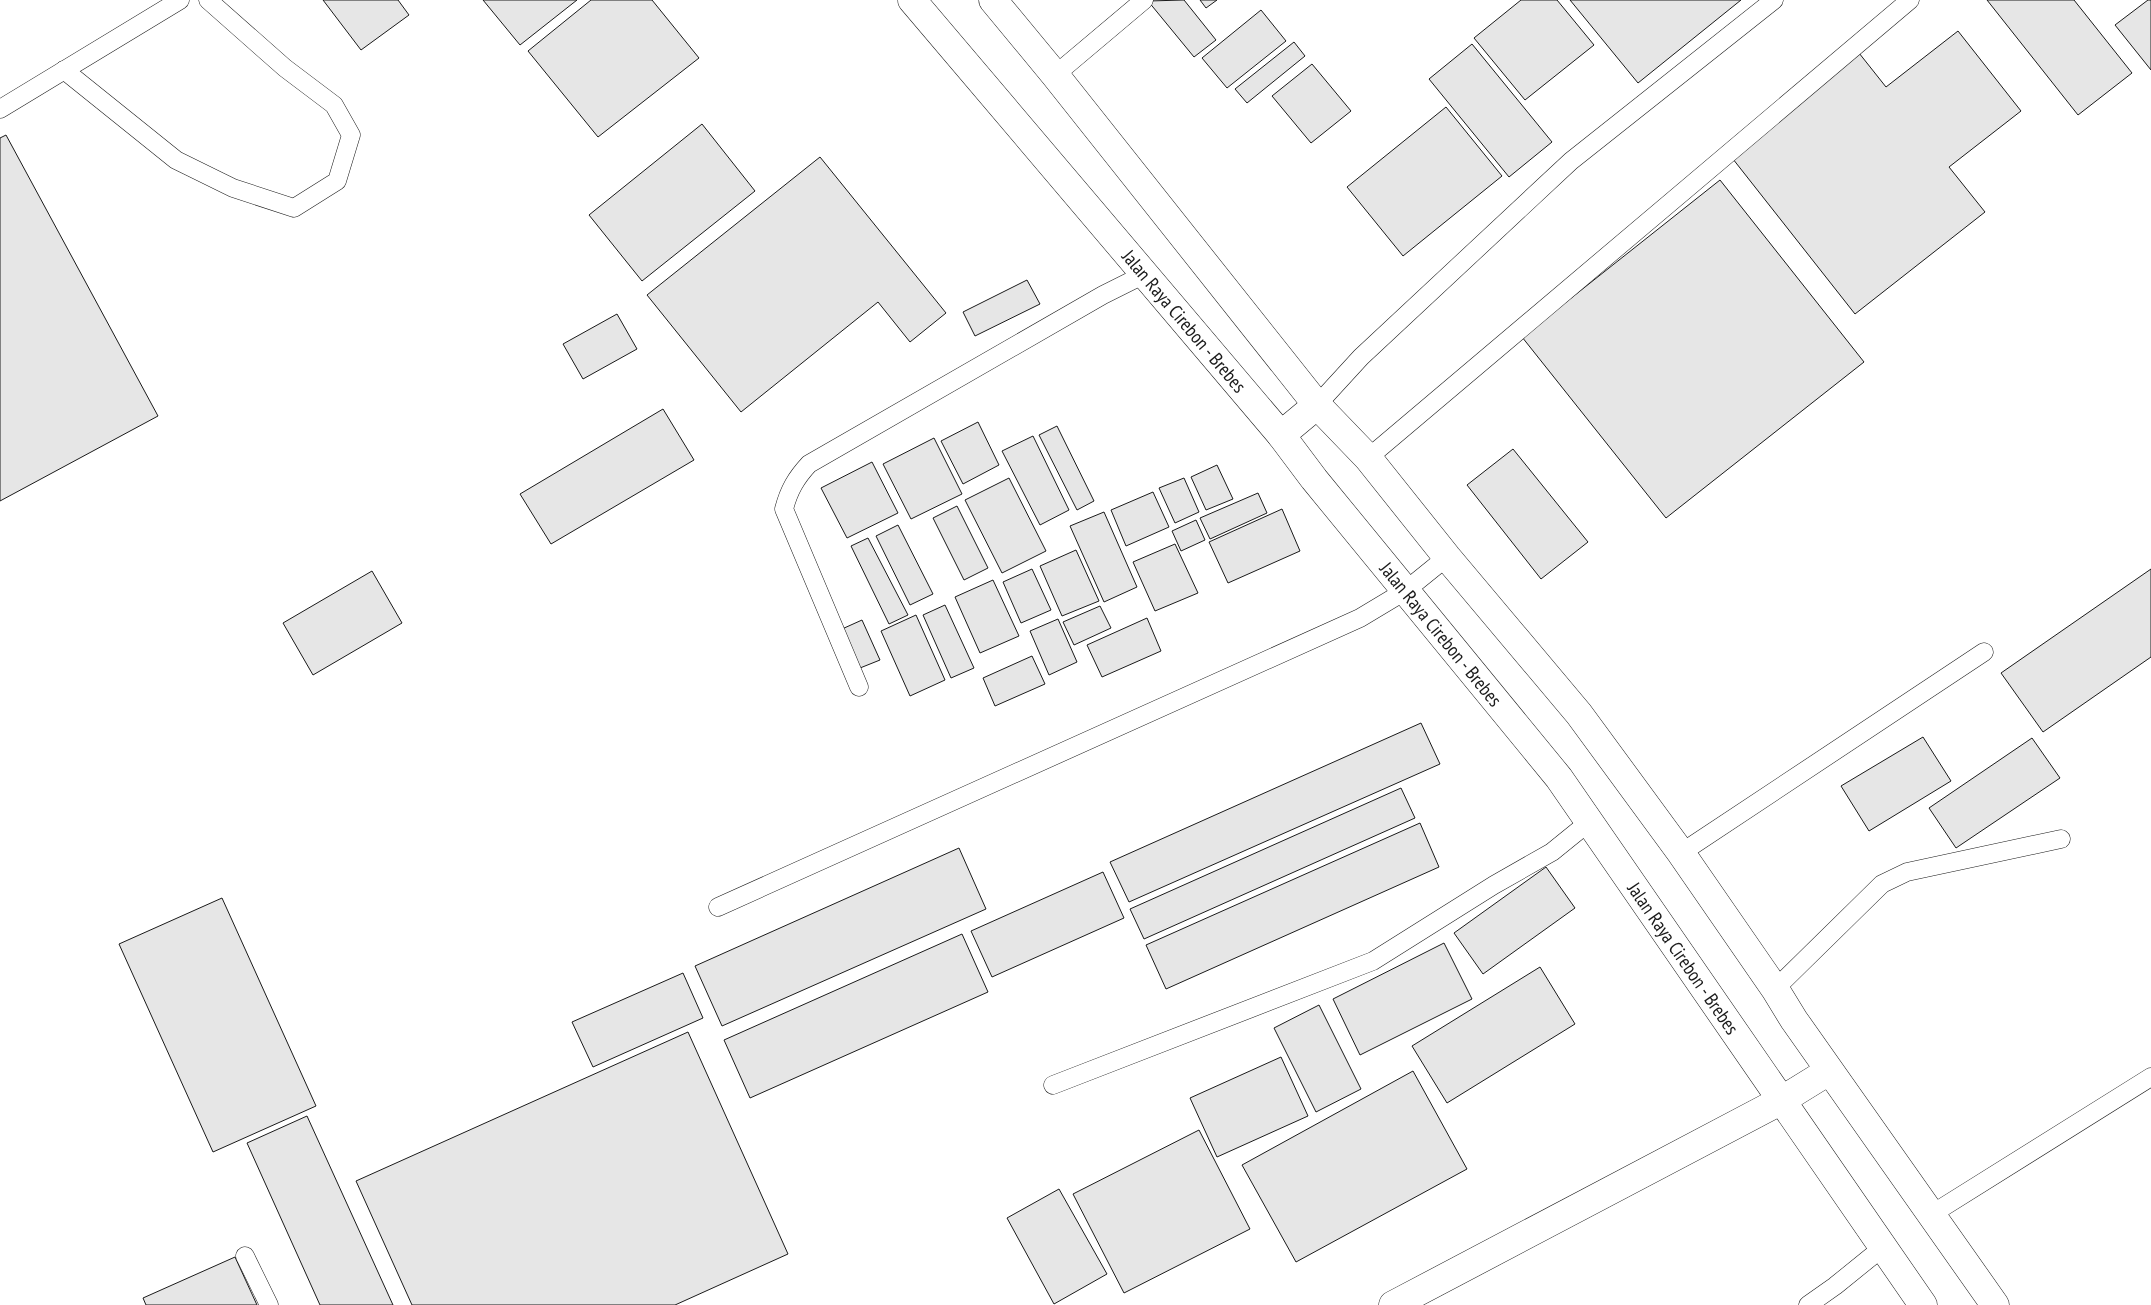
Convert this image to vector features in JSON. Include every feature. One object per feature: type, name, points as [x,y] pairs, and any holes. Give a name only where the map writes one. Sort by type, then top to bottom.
[{"type":"main road","name":"Jalan Raya Cirebon - Brebes","points":[[912,0],[1281,435],[1314,479],[1558,778],[1923,1305]]},
{"type":"main road","points":[[993,0],[1318,404],[1368,458],[1447,558],[1579,714],[1681,853],[1829,1071],[1996,1305]]},
{"type":"main road","points":[[1281,435],[1318,404]]},
{"type":"main road","points":[[1392,1305],[1782,1100],[1829,1071]]},
{"type":"lane","points":[[0,109],[180,0]]},
{"type":"lane","points":[[64,70],[176,160],[232,188],[294,208],[338,181],[351,135],[334,105],[285,68],[208,0]]},
{"type":"lane","points":[[1055,75],[1144,0]]},
{"type":"lane","points":[[1318,404],[1382,338],[1571,161],[1774,0]]},
{"type":"lane","points":[[1368,458],[1910,0]]},
{"type":"lane","points":[[859,687],[784,508],[788,492],[795,479],[809,464],[1102,295],[1146,274]]},
{"type":"lane","points":[[718,907],[1360,618],[1405,591],[1447,558]]},
{"type":"lane","points":[[1681,853],[1984,652]]},
{"type":"lane","points":[[1053,1085],[1373,961],[1494,885],[1552,852],[1589,822]]},
{"type":"lane","points":[[1775,989],[1882,884],[1907,872],[2060,840]]},
{"type":"lane","points":[[1932,1214],[2151,1077]]},
{"type":"lane","points":[[1808,1305],[1882,1248]]},
{"type":"lane","points":[[245,1256],[269,1305]]},
{"type":"building","points":[[323,0],[398,0],[409,15],[361,50]]},
{"type":"building","points":[[483,0],[577,0],[520,45]]},
{"type":"building","points":[[591,0],[652,0],[699,58],[598,137],[528,51]]},
{"type":"building","points":[[1184,0],[1216,40],[1194,57],[1148,1]]},
{"type":"building","points":[[1200,0],[1217,0],[1206,8]]},
{"type":"building","points":[[1521,0],[1557,0],[1594,45],[1525,100],[1474,38]]},
{"type":"building","points":[[1570,0],[1741,0],[1638,83]]},
{"type":"building","points":[[1987,0],[2074,0],[2132,73],[2078,115]]},
{"type":"building","points":[[2148,0],[2151,0],[2151,70],[2115,25]]},
{"type":"building","points":[[1261,10],[1286,41],[1227,88],[1202,58]]},
{"type":"building","points":[[1958,31],[2021,111],[1949,167],[1985,212],[1855,314],[1729,154],[1859,53],[1886,87]]},
{"type":"building","points":[[1294,42],[1305,56],[1247,103],[1235,89]]},
{"type":"building","points":[[1472,44],[1552,142],[1509,177],[1429,79]]},
{"type":"building","points":[[1312,64],[1351,111],[1311,143],[1272,96]]},
{"type":"building","points":[[1446,107],[1502,176],[1403,256],[1347,187]]},
{"type":"building","points":[[702,124],[755,191],[642,281],[589,215]]},
{"type":"building","points":[[6,135],[158,416],[0,501],[0,138]]},
{"type":"building","points":[[820,157],[946,313],[910,342],[878,302],[741,412],[647,295]]},
{"type":"building","points":[[1720,180],[1864,362],[1666,518],[1522,337]]},
{"type":"building","points":[[1027,280],[1040,304],[975,336],[963,312]]},
{"type":"building","points":[[617,314],[637,349],[583,379],[563,344]]},
{"type":"building","points":[[663,409],[694,460],[551,544],[520,494]]},
{"type":"building","points":[[978,422],[999,465],[963,484],[941,441]]},
{"type":"building","points":[[1057,426],[1094,501],[1077,510],[1039,435]]},
{"type":"building","points":[[1033,436],[1069,510],[1040,525],[1002,451]]},
{"type":"building","points":[[934,438],[962,494],[911,519],[883,464]]},
{"type":"building","points":[[1513,449],[1588,542],[1541,579],[1467,485]]},
{"type":"building","points":[[872,462],[898,513],[847,538],[821,488]]},
{"type":"building","points":[[1217,465],[1233,499],[1206,510],[1191,477]]},
{"type":"building","points":[[1009,478],[1046,551],[1002,573],[965,500]]},
{"type":"building","points":[[1184,478],[1199,512],[1175,523],[1159,488]]},
{"type":"building","points":[[1153,492],[1169,527],[1126,546],[1111,510]]},
{"type":"building","points":[[1258,493],[1267,513],[1210,539],[1200,518]]},
{"type":"building","points":[[957,506],[988,568],[964,580],[933,518]]},
{"type":"building","points":[[1282,509],[1300,551],[1228,583],[1209,542]]},
{"type":"building","points":[[1104,512],[1137,587],[1104,602],[1070,526]]},
{"type":"building","points":[[1196,520],[1205,540],[1181,551],[1172,531]]},
{"type":"building","points":[[898,525],[933,594],[910,605],[876,536]]},
{"type":"building","points":[[868,538],[908,615],[889,624],[851,546]]},
{"type":"building","points":[[1175,544],[1198,593],[1155,611],[1133,562]]},
{"type":"building","points":[[1076,550],[1099,601],[1062,616],[1040,566]]},
{"type":"building","points":[[1032,569],[1051,610],[1021,623],[1003,582]]},
{"type":"building","points":[[2151,569],[2151,657],[2043,732],[2001,673]]},
{"type":"building","points":[[372,571],[402,623],[313,675],[283,623]]},
{"type":"building","points":[[993,580],[1019,636],[980,653],[955,597]]},
{"type":"building","points":[[945,605],[974,668],[951,678],[923,615]]},
{"type":"building","points":[[1100,606],[1111,628],[1074,645],[1063,622]]},
{"type":"building","points":[[916,615],[945,680],[910,696],[881,631]]},
{"type":"building","points":[[1147,618],[1161,651],[1102,677],[1087,645]]},
{"type":"building","points":[[1058,619],[1077,662],[1049,675],[1030,631]]},
{"type":"building","points":[[862,620],[880,660],[860,668],[842,629]]},
{"type":"building","points":[[1032,656],[1045,684],[995,706],[983,678]]},
{"type":"building","points":[[1421,723],[1440,764],[1129,902],[1110,862]]},
{"type":"building","points":[[1923,737],[1951,781],[1869,831],[1841,786]]},
{"type":"building","points":[[2032,738],[2060,778],[1956,848],[1929,808]]},
{"type":"building","points":[[1401,788],[1415,818],[1144,939],[1130,909]]},
{"type":"building","points":[[1420,823],[1439,867],[1166,989],[1146,945]]},
{"type":"building","points":[[959,848],[986,909],[722,1026],[695,966]]},
{"type":"building","points":[[1546,867],[1575,908],[1483,974],[1454,933]]},
{"type":"building","points":[[1103,872],[1124,918],[992,977],[971,931]]},
{"type":"building","points":[[222,898],[316,1106],[213,1152],[119,944]]},
{"type":"building","points":[[962,934],[988,992],[750,1098],[724,1040]]},
{"type":"building","points":[[1444,943],[1472,999],[1360,1055],[1333,999]]},
{"type":"building","points":[[1540,967],[1575,1024],[1447,1103],[1412,1046]]},
{"type":"building","points":[[683,973],[703,1018],[593,1067],[572,1022]]},
{"type":"building","points":[[1319,1005],[1361,1089],[1316,1112],[1274,1028]]},
{"type":"building","points":[[688,1032],[788,1254],[675,1305],[412,1305],[356,1181]]},
{"type":"building","points":[[1281,1057],[1308,1116],[1217,1157],[1190,1098]]},
{"type":"building","points":[[1413,1071],[1467,1169],[1296,1262],[1242,1165]]},
{"type":"building","points":[[307,1116],[393,1305],[320,1305],[247,1143]]},
{"type":"building","points":[[1199,1130],[1250,1229],[1124,1293],[1073,1194]]},
{"type":"building","points":[[1059,1189],[1107,1274],[1054,1304],[1007,1218]]},
{"type":"building","points":[[235,1257],[257,1305],[146,1305],[143,1298]]}]
